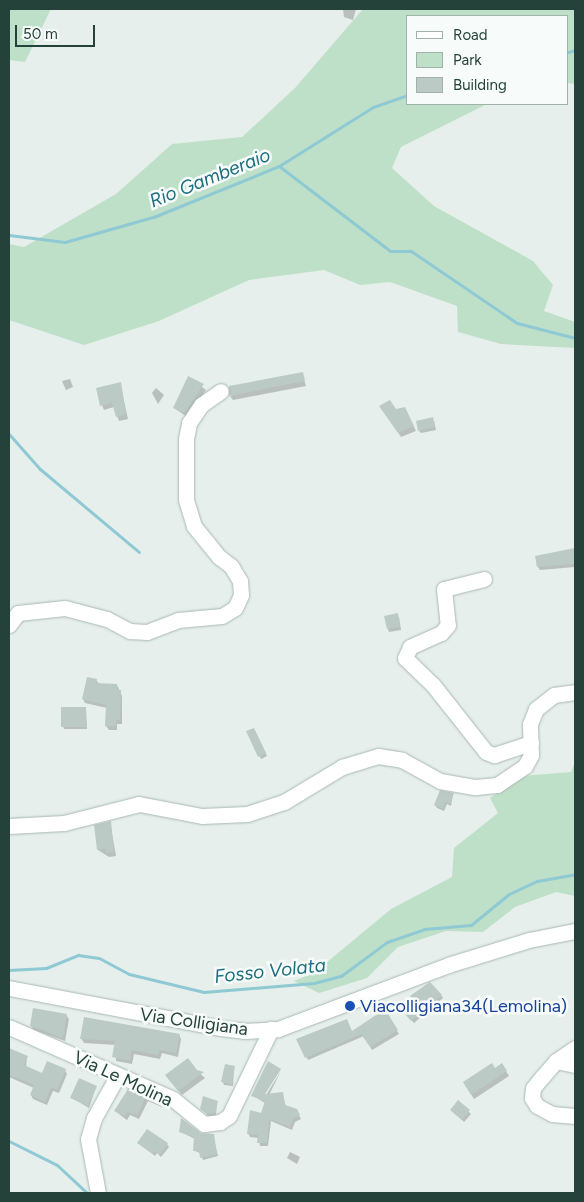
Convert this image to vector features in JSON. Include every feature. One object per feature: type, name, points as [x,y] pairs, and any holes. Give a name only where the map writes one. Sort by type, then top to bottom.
[{"type":"street","points":[[9,625],[18,613],[65,608],[107,619],[130,631],[147,632],[178,620],[222,616],[235,608],[240,595],[240,580],[231,566],[194,526],[186,499],[186,439],[189,422],[201,405],[221,391]]},
{"type":"street","points":[[484,579],[444,589],[448,625],[441,633],[410,647],[405,658],[433,685],[486,752],[494,755],[531,743]]},
{"type":"street","points":[[9,826],[64,822],[139,804],[202,816],[247,814],[284,802],[342,767],[378,756],[402,760],[440,781],[475,787],[497,785],[525,766],[531,755],[532,717],[544,702],[554,695],[575,692]]},
{"type":"street","name":"Via Colligiana","points":[[9,988],[221,1028],[244,1031],[271,1029],[310,1018],[448,965],[529,940],[575,931]]},
{"type":"street","name":"Via Le Molina","points":[[9,1027],[173,1099],[204,1124],[220,1122],[229,1116],[271,1029]]},
{"type":"street","points":[[575,1048],[556,1061],[534,1088],[532,1098],[537,1106],[552,1114],[575,1116]]},
{"type":"street","points":[[556,1061],[575,1065]]},
{"type":"street","points":[[98,1193],[88,1139],[94,1118],[118,1075]]},
{"type":"green space","points":[[9,9],[51,9],[25,62],[9,60]]},
{"type":"green space","points":[[363,9],[575,9],[575,84],[569,83],[569,15],[406,15],[406,105],[485,105],[401,147],[392,168],[434,206],[533,261],[553,285],[544,311],[575,322],[575,348],[501,344],[458,332],[457,306],[390,282],[360,285],[324,270],[249,280],[159,321],[84,345],[9,320],[9,244],[24,247],[116,194],[172,144],[242,137],[295,88]]},
{"type":"green space","points":[[575,762],[575,896],[556,892],[515,907],[483,932],[446,931],[398,947],[367,978],[319,993],[294,981],[314,973],[391,909],[452,877],[454,848],[498,813],[490,798],[522,776],[571,772]]},
{"type":"building","points":[[303,372],[305,381],[229,396],[229,386]]},
{"type":"building","points":[[188,376],[204,384],[184,413],[173,408]]},
{"type":"building","points":[[121,382],[126,414],[116,417],[112,403],[100,406],[96,388]]},
{"type":"building","points":[[390,400],[396,409],[405,407],[414,426],[398,433],[379,406]]},
{"type":"building","points":[[433,417],[435,427],[418,431],[416,421]]},
{"type":"building","points":[[575,548],[575,564],[537,567],[535,556]]},
{"type":"building","points":[[398,613],[400,627],[387,629],[384,616]]},
{"type":"building","points":[[87,677],[97,679],[96,683],[117,684],[117,690],[121,690],[120,720],[116,720],[116,726],[105,726],[106,705],[82,699]]},
{"type":"building","points":[[61,707],[86,707],[86,727],[61,727]]},
{"type":"building","points":[[254,728],[266,753],[258,757],[246,731]]},
{"type":"building","points":[[440,790],[454,793],[450,804],[445,802],[443,809],[434,805]]},
{"type":"building","points":[[111,821],[114,852],[106,853],[105,849],[97,850],[94,825]]},
{"type":"building","points":[[430,982],[442,995],[411,1021],[401,1009],[412,998],[410,996]]},
{"type":"building","points":[[33,1008],[67,1014],[63,1038],[30,1026]]},
{"type":"building","points":[[385,1009],[398,1030],[370,1047],[361,1034],[305,1058],[296,1039],[347,1019],[352,1031]]},
{"type":"building","points":[[84,1017],[180,1034],[176,1053],[160,1050],[158,1055],[132,1050],[130,1061],[112,1057],[115,1041],[80,1039]]},
{"type":"building","points":[[9,1048],[28,1056],[24,1065],[42,1073],[47,1061],[66,1069],[57,1090],[51,1087],[45,1102],[30,1095],[34,1085],[9,1075]]},
{"type":"building","points":[[188,1058],[197,1070],[204,1072],[178,1091],[165,1075]]},
{"type":"building","points":[[268,1061],[281,1069],[265,1094],[283,1092],[285,1105],[297,1109],[300,1115],[293,1119],[290,1127],[269,1119],[267,1143],[257,1143],[258,1135],[247,1134],[250,1110],[261,1113],[265,1101],[251,1096]]},
{"type":"building","points":[[492,1063],[495,1068],[502,1063],[507,1071],[471,1095],[463,1082]]},
{"type":"building","points":[[225,1064],[235,1066],[232,1084],[221,1082]]},
{"type":"building","points":[[79,1078],[97,1086],[88,1106],[70,1098]]},
{"type":"building","points":[[128,1089],[162,1104],[146,1097],[137,1115],[127,1112],[125,1116],[114,1111]]},
{"type":"building","points":[[203,1096],[218,1101],[215,1113],[207,1114],[200,1109]]},
{"type":"building","points":[[458,1100],[470,1110],[462,1120],[450,1110]]},
{"type":"building","points":[[181,1118],[201,1133],[214,1134],[217,1154],[200,1158],[199,1151],[193,1151],[194,1137],[179,1132]]},
{"type":"building","points":[[147,1129],[168,1143],[160,1155],[155,1151],[153,1154],[137,1143]]},
{"type":"waterway","name":"Rio Gamberaio","points":[[569,52],[575,50]]},
{"type":"waterway","name":"Rio Gamberaio","points":[[9,235],[65,242],[156,216],[279,166],[373,107],[406,96]]},
{"type":"waterway","points":[[279,166],[390,251],[411,251],[517,323],[575,338]]},
{"type":"waterway","points":[[9,434],[40,469],[139,552]]},
{"type":"waterway","name":"Fosso Volata","points":[[9,970],[46,968],[78,955],[99,958],[129,974],[204,992],[314,983],[341,976],[387,942],[424,929],[471,925],[509,894],[537,881],[575,874]]},
{"type":"waterway","points":[[9,1141],[57,1165],[87,1193]]},
{"type":"place","name":"Viacolligiana34(Lemolina)","points":[[350,1006]]}]
